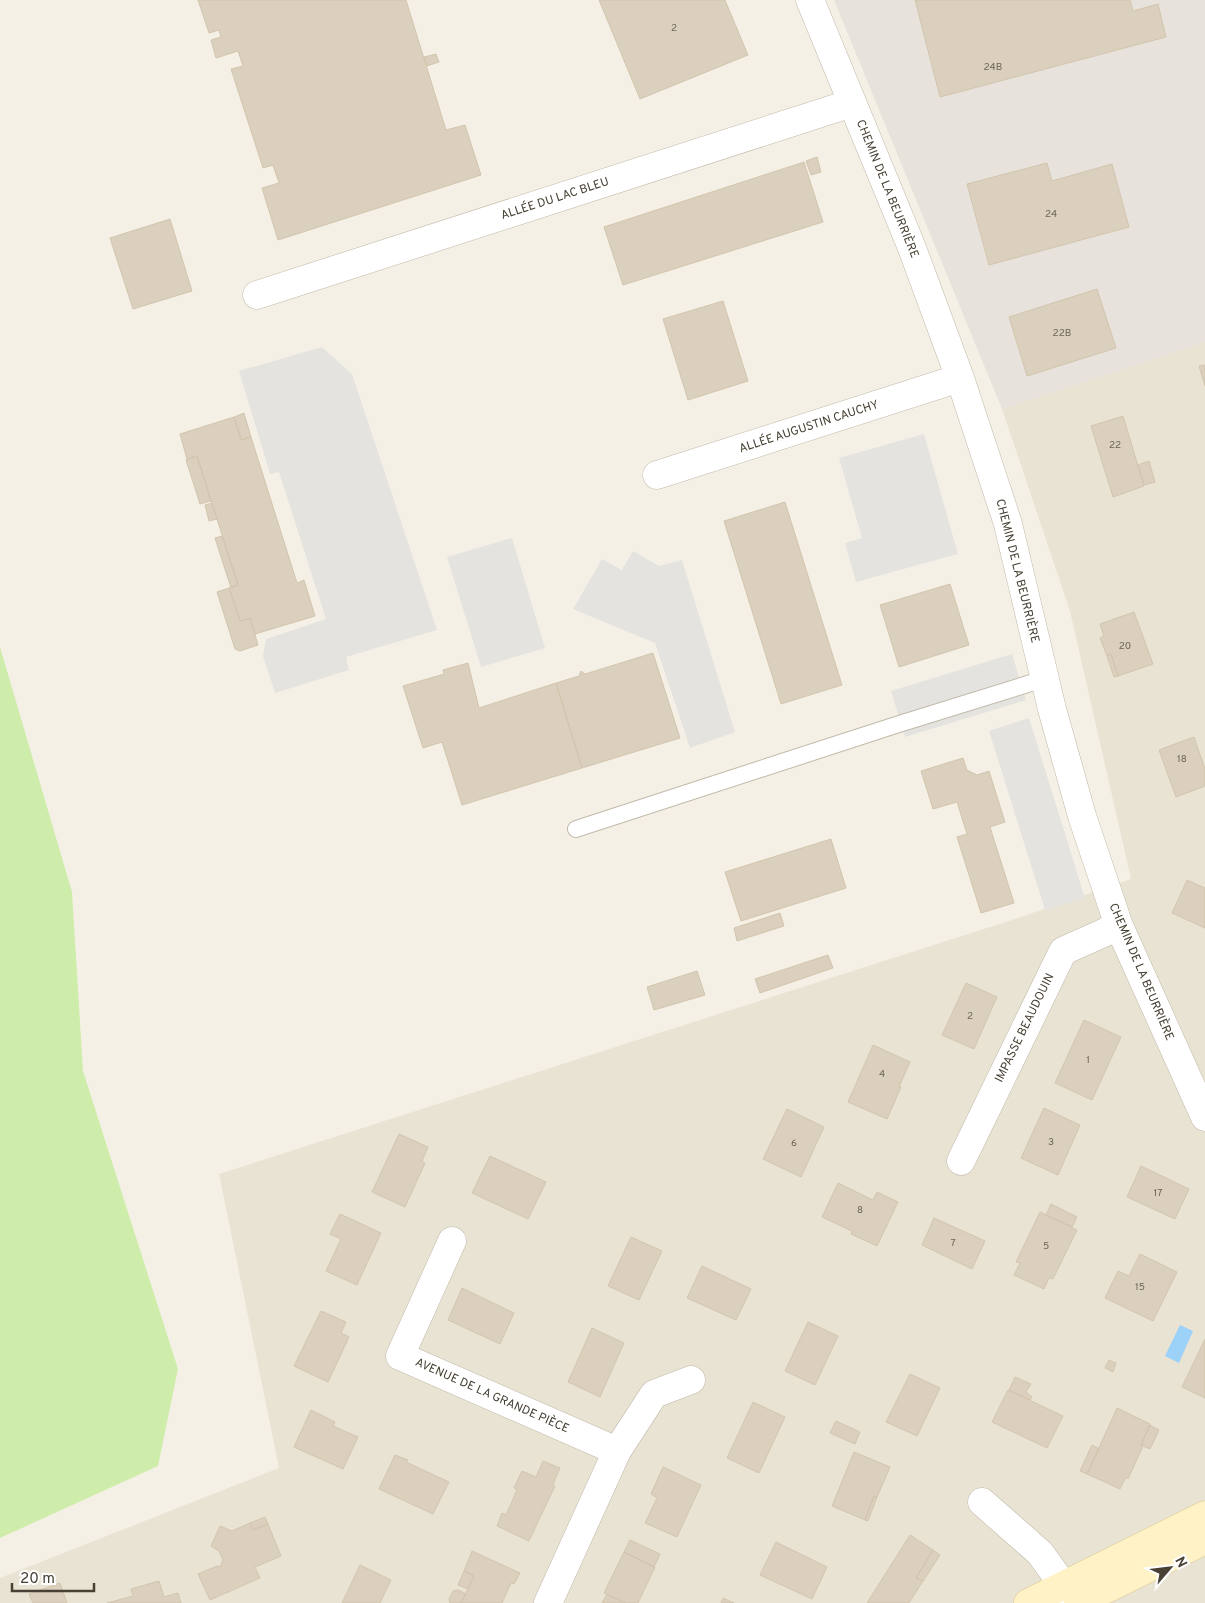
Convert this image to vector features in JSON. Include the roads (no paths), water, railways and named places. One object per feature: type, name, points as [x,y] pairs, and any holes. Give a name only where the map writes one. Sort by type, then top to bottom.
[{"type":"street","name":"CHEMIN DE LA BEURRIÈRE","points":[[810,0],[912,248],[960,378],[1008,524],[1044,679],[1082,816],[1119,926],[1205,1117]]},
{"type":"street","name":"ALLÉE DU LAC BLEU","points":[[258,295],[852,103]]},
{"type":"street","name":"ALLÉE AUGUSTIN CAUCHY","points":[[657,476],[960,378]]},
{"type":"street","name":"IMPASSE BEAUDOUIN","points":[[961,1161],[1063,951],[1119,926]]},
{"type":"street","name":"AVENUE DE LA GRANDE PIÈCE","points":[[452,1241],[400,1356],[617,1451]]},
{"type":"street","points":[[548,1603],[617,1451],[654,1394],[691,1380]]},
{"type":"street","points":[[982,1502],[1040,1553],[1071,1597]]},
{"type":"street","points":[[1071,1597],[1205,1514]]},
{"type":"street","points":[[1028,1603],[1071,1597],[1205,1540]]},
{"type":"lane","points":[[576,829],[1044,679]]},
{"type":"water","points":[[1180,1325],[1193,1331],[1179,1363],[1165,1356]]}]
